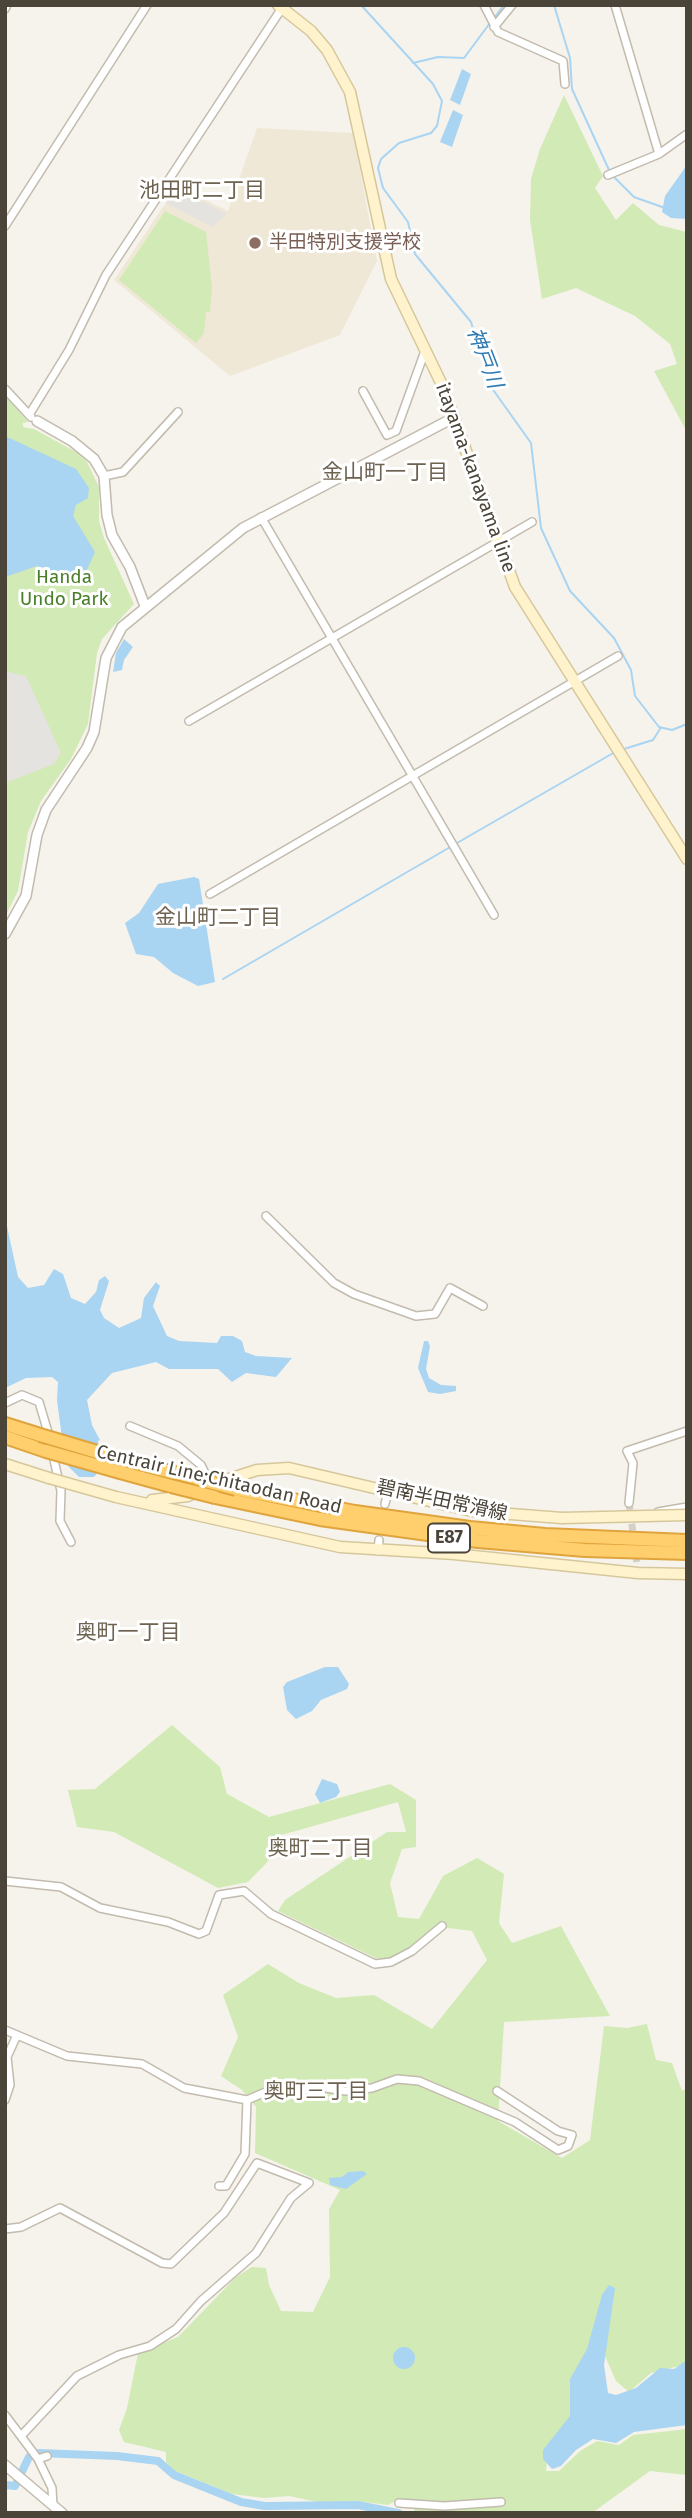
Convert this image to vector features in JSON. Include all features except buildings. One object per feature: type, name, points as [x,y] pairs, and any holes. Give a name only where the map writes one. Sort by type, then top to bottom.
[{"type":"highway","name":"Centrair Line;Chitaodan Road","points":[[5,1424],[171,1486],[236,1489],[355,1512],[470,1528],[584,1537],[687,1541]]},
{"type":"highway","name":"Centrair Line;Chitaodan Road","points":[[5,1437],[46,1451],[122,1466],[334,1521],[478,1541],[687,1553]]},
{"type":"main road","name":"itayama-kanayama line","points":[[280,7],[311,31],[327,50],[350,92],[385,257],[401,304],[455,417],[497,542],[525,607],[685,852]]},
{"type":"main road","name":"碧南半田常滑線","points":[[5,1464],[116,1497],[204,1515],[321,1544],[378,1551],[454,1554],[687,1574]]},
{"type":"main road","name":"碧南半田常滑線","points":[[116,1497],[164,1500],[188,1496],[257,1470],[289,1468],[472,1511],[562,1518],[687,1515]]},
{"type":"main road","points":[[204,1515],[196,1505],[197,1494],[206,1487]]},
{"type":"street","points":[[5,226],[147,5]]},
{"type":"street","points":[[484,5],[492,23],[511,38],[563,61],[565,85]]},
{"type":"street","points":[[492,23],[512,5]]},
{"type":"street","points":[[614,5],[659,155]]},
{"type":"street","points":[[33,418],[106,275],[280,7]]},
{"type":"street","points":[[608,175],[659,155],[687,134]]},
{"type":"street","points":[[363,391],[387,435],[396,431],[425,351]]},
{"type":"street","points":[[5,389],[33,418],[86,449],[104,476],[108,525],[145,606]]},
{"type":"street","points":[[104,476],[124,472],[178,412]]},
{"type":"street","points":[[5,934],[26,896],[37,835],[46,810],[87,748],[94,732],[106,658],[122,628],[227,539],[261,517],[455,417]]},
{"type":"street","points":[[261,517],[494,915]]},
{"type":"street","points":[[189,720],[532,522]]},
{"type":"street","points":[[210,894],[618,656]]},
{"type":"street","points":[[266,1216],[334,1283],[354,1294],[416,1316],[435,1314],[450,1288],[483,1306]]},
{"type":"street","points":[[5,1403],[22,1395],[39,1402],[60,1483],[60,1521],[71,1542]]},
{"type":"street","points":[[130,1426],[178,1446],[201,1465],[206,1487]]},
{"type":"street","points":[[629,1503],[633,1463],[627,1451],[687,1431]]},
{"type":"street","points":[[385,1504],[388,1491]]},
{"type":"street","points":[[640,1515],[687,1507]]},
{"type":"street","points":[[378,1551],[379,1540]]},
{"type":"street","points":[[5,1881],[61,1887],[100,1908],[168,1922],[199,1934],[205,1931],[219,1895],[244,1891],[271,1914],[374,1964],[391,1962],[412,1951],[442,1926]]},
{"type":"street","points":[[5,2030],[67,2056],[142,2063],[184,2088],[247,2100],[282,2085],[306,2090],[320,2087],[360,2091],[407,2079],[515,2122],[558,2150],[568,2146],[572,2135],[558,2131],[497,2091]]},
{"type":"street","points":[[5,2099],[10,2085],[7,2057],[17,2035]]},
{"type":"street","points":[[219,2186],[226,2186],[245,2154],[247,2100]]},
{"type":"street","points":[[5,2229],[21,2227],[60,2208],[162,2263],[172,2264],[225,2213],[257,2163],[309,2183],[291,2198],[256,2253],[201,2301],[176,2329],[150,2346],[119,2355],[78,2376],[22,2435]]},
{"type":"street","points":[[5,2415],[38,2459],[52,2488],[53,2506]]},
{"type":"street","points":[[38,2459],[47,2456]]},
{"type":"street","points":[[5,2465],[62,2513]]},
{"type":"street","points":[[399,2503],[474,2505],[501,2502]]},
{"type":"street","points":[[468,2513],[474,2505]]},
{"type":"shaded area","name":"半田特別支援学校","points":[[257,128],[353,133],[377,261],[340,335],[230,376],[114,280],[177,186],[228,211]]},
{"type":"shaded area","points":[[177,188],[227,214],[212,227],[166,203]]},
{"type":"shaded area","points":[[8,672],[26,676],[61,753],[54,764],[5,783],[5,674]]},
{"type":"green space","points":[[564,95],[603,176],[595,188],[616,220],[633,203],[659,225],[687,232],[687,432],[654,371],[677,364],[670,344],[635,316],[576,288],[542,299],[530,220],[531,179],[540,149]]},
{"type":"green space","points":[[165,211],[206,232],[212,288],[210,312],[206,312],[204,333],[196,343],[119,280]]},
{"type":"green space","name":"Handa Undo Park","points":[[5,396],[28,422],[23,423],[23,427],[34,429],[76,452],[87,462],[99,487],[99,521],[104,538],[134,604],[102,639],[97,653],[88,724],[71,759],[41,801],[28,832],[18,891],[5,917]]},
{"type":"green space","points":[[172,1725],[220,1767],[227,1794],[269,1817],[390,1784],[416,1800],[416,1847],[402,1849],[390,1883],[398,1917],[419,1919],[443,1876],[477,1858],[504,1874],[499,1923],[512,1943],[561,1926],[610,2016],[504,2022],[498,2121],[562,2158],[590,2140],[604,2026],[627,2028],[647,2024],[656,2060],[672,2063],[682,2091],[687,2088],[687,2360],[683,2365],[651,2373],[629,2392],[616,2381],[605,2356],[576,2379],[576,2414],[548,2451],[546,2471],[559,2471],[580,2451],[597,2441],[619,2445],[633,2435],[687,2429],[687,2475],[650,2471],[592,2513],[415,2513],[411,2501],[401,2498],[388,2505],[356,2501],[326,2504],[289,2496],[264,2498],[232,2494],[173,2470],[166,2462],[166,2452],[124,2442],[119,2430],[127,2408],[138,2353],[178,2337],[236,2277],[252,2267],[266,2268],[269,2285],[281,2311],[313,2312],[330,2277],[329,2209],[340,2190],[255,2153],[256,2107],[242,2090],[221,2076],[238,2037],[223,1995],[268,1964],[299,1983],[336,1998],[374,1995],[432,2029],[487,1960],[472,1931],[440,1927],[386,1963],[278,1911],[285,1900],[387,1832],[406,1832],[398,1802],[271,1838],[276,1853],[248,1882],[218,1888],[114,1832],[77,1827],[68,1790],[95,1789]]},
{"type":"water","points":[[462,69],[471,74],[460,105],[450,100]]},
{"type":"water","points":[[453,110],[463,115],[452,147],[440,142]]},
{"type":"water","points":[[687,165],[687,219],[671,218],[662,212],[665,196]]},
{"type":"water","points":[[5,436],[76,469],[89,488],[88,498],[76,505],[73,516],[95,552],[81,583],[68,584],[56,572],[37,566],[5,577]]},
{"type":"water","points":[[124,639],[133,647],[124,660],[122,670],[113,672],[116,653]]},
{"type":"water","points":[[194,877],[199,879],[215,982],[198,986],[173,973],[154,957],[136,954],[125,923],[139,913],[158,884]]},
{"type":"water","points":[[5,1217],[18,1277],[28,1288],[44,1285],[54,1269],[63,1274],[71,1298],[85,1304],[96,1292],[99,1280],[105,1276],[109,1281],[100,1310],[104,1318],[119,1328],[141,1318],[144,1298],[156,1282],[160,1286],[153,1306],[167,1336],[179,1341],[217,1343],[221,1336],[233,1336],[242,1341],[245,1352],[256,1356],[292,1358],[276,1377],[246,1373],[232,1382],[218,1369],[169,1369],[156,1362],[112,1373],[87,1400],[92,1425],[100,1440],[102,1467],[94,1477],[79,1477],[68,1466],[64,1453],[57,1400],[58,1382],[52,1377],[26,1378],[5,1388]]},
{"type":"water","points":[[424,1341],[428,1341],[430,1346],[426,1369],[429,1378],[441,1385],[456,1386],[456,1391],[440,1394],[428,1392],[418,1368]]},
{"type":"water","points":[[325,1667],[338,1667],[349,1684],[347,1689],[321,1700],[312,1711],[296,1719],[287,1710],[283,1687],[287,1682]]},
{"type":"water","points":[[322,1779],[337,1784],[340,1792],[336,1797],[320,1803],[315,1794]]},
{"type":"water","points":[[363,2171],[367,2174],[346,2189],[330,2185],[329,2178],[342,2177],[348,2172]]},
{"type":"water","points":[[609,2285],[615,2288],[604,2365],[608,2393],[616,2395],[636,2388],[660,2368],[674,2369],[687,2360],[687,2425],[634,2432],[616,2443],[593,2439],[576,2450],[561,2466],[552,2469],[543,2459],[543,2450],[570,2416],[570,2379],[587,2349],[602,2295]]},
{"type":"water","points":[[404,2347],[412,2350],[415,2358],[412,2366],[404,2369],[396,2366],[393,2358],[396,2350]]},
{"type":"waterway","name":"神戸川","points":[[361,5],[433,84],[442,101],[437,126],[431,133],[399,143],[381,159],[378,168],[383,188],[408,222],[415,254],[471,322],[489,384],[531,443],[541,528],[570,591],[614,638],[631,670],[635,696],[659,727],[672,730],[687,724]]},
{"type":"waterway","points":[[494,18],[504,5]]},
{"type":"waterway","points":[[554,5],[570,58],[572,89],[609,170]]},
{"type":"waterway","points":[[413,63],[438,57],[464,58],[490,23]]},
{"type":"waterway","points":[[612,175],[634,197],[665,208]]},
{"type":"waterway","points":[[624,749],[653,740],[660,729]]},
{"type":"waterway","points":[[457,843],[615,752]]},
{"type":"waterway","points":[[223,979],[452,846]]},
{"type":"waterway","points":[[5,2485],[15,2486],[29,2457],[39,2453],[117,2456],[158,2461],[174,2475],[241,2502],[265,2506],[358,2505],[398,2513]]},
{"type":"tunnel","points":[[629,1503],[637,1563]]},
{"type":"place","name":"半田特別支援学校","points":[[255,243]]},
{"type":"district","name":"池田町二丁目","points":[[202,191]]},
{"type":"district","name":"金山町一丁目","points":[[385,473]]},
{"type":"district","name":"金山町二丁目","points":[[218,918]]},
{"type":"district","name":"奥町一丁目","points":[[128,1633]]},
{"type":"district","name":"奥町二丁目","points":[[320,1849]]},
{"type":"district","name":"奥町三丁目","points":[[316,2092]]}]
